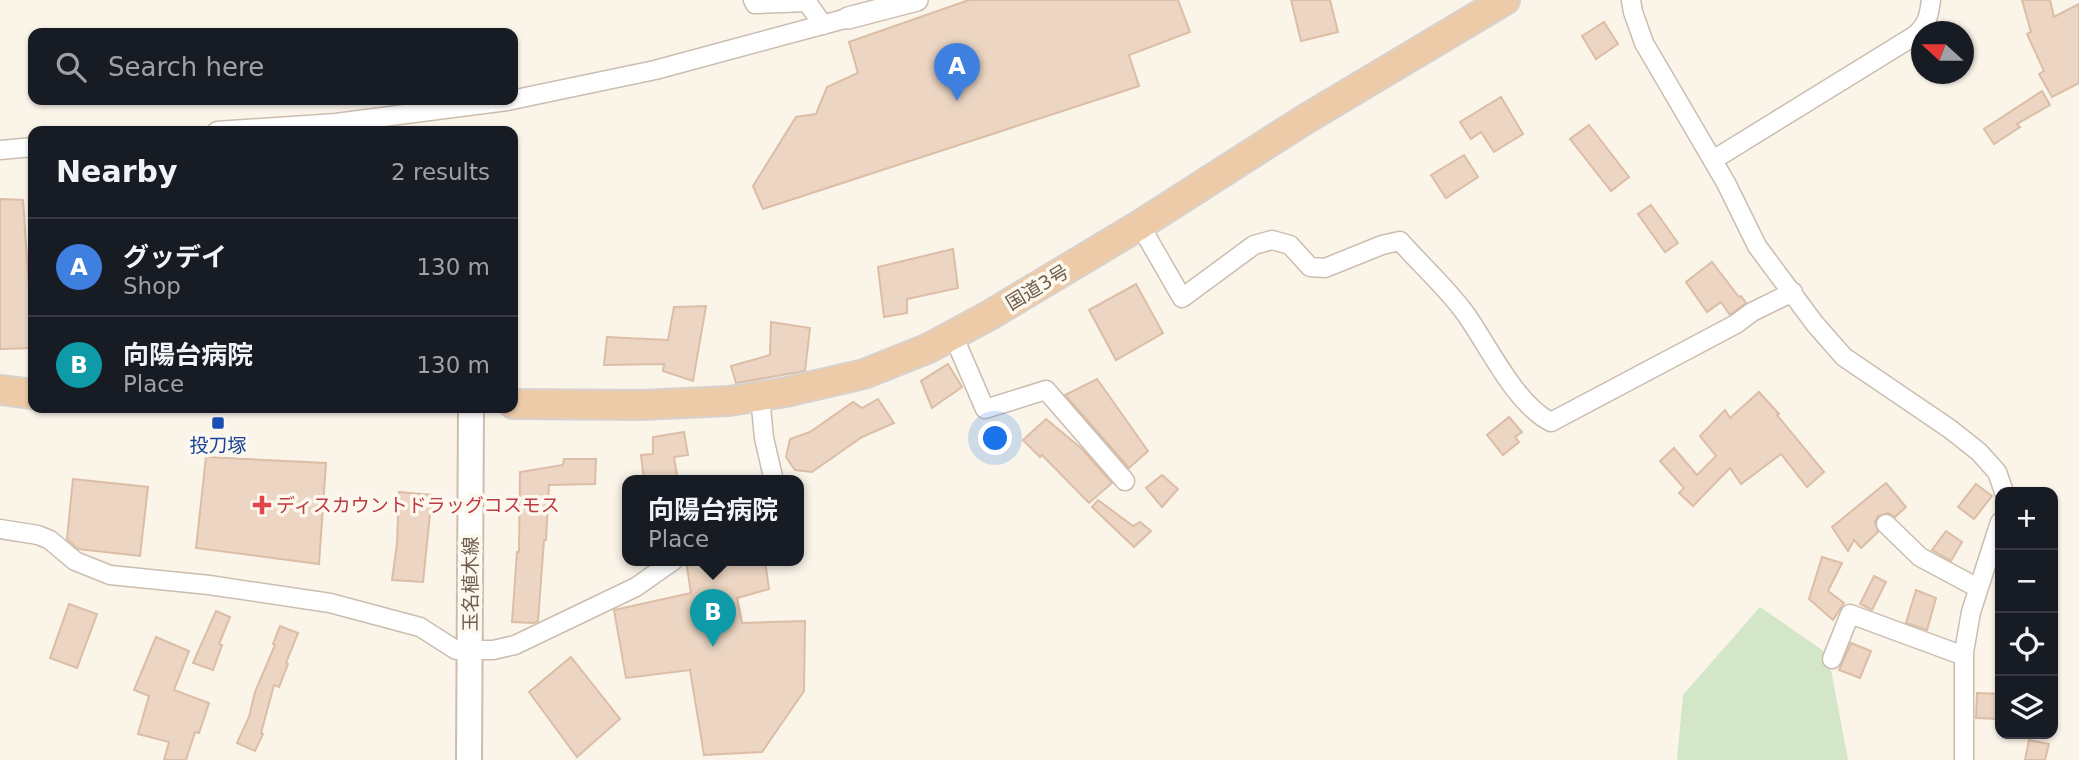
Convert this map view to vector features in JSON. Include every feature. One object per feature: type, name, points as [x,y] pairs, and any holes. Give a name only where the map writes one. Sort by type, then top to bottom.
[{"type":"highway","name":"国道3号","points":[[518,404],[641,405],[729,401],[786,392],[864,374],[929,348],[990,315],[1140,225],[1304,120],[1505,0]]},
{"type":"highway","points":[[0,390],[28,395]]},
{"type":"highway","points":[[0,398],[28,396]]},
{"type":"main road","name":"玉名植木線","points":[[469,760],[471,413]]},
{"type":"street","points":[[753,0],[755,4],[807,2],[823,25]]},
{"type":"street","points":[[518,99],[655,70],[917,0]]},
{"type":"street","points":[[1631,0],[1644,43],[1713,160],[1757,246],[1815,324],[1844,357],[1950,429],[1979,452],[1997,472],[2002,487]]},
{"type":"street","points":[[1713,160],[1921,31],[1928,21],[1931,0]]},
{"type":"street","points":[[291,126],[476,105]]},
{"type":"street","points":[[0,150],[28,147]]},
{"type":"street","points":[[1140,225],[1182,298],[1254,246],[1272,240],[1290,245],[1310,267],[1325,268],[1382,245],[1400,241],[1463,311],[1517,392],[1540,416],[1551,422],[1793,292]]},
{"type":"street","points":[[953,335],[985,409],[1046,390],[1125,481]]},
{"type":"street","points":[[760,396],[764,438],[773,475]]},
{"type":"street","points":[[1886,524],[1920,557],[1978,588]]},
{"type":"street","points":[[0,529],[38,535],[50,540],[75,561],[110,575],[208,585],[330,603],[420,627],[456,650],[470,651],[515,645],[636,587],[666,566]]},
{"type":"street","points":[[1964,760],[1965,656],[1971,612],[1995,537]]},
{"type":"street","points":[[1832,659],[1850,614],[1965,656]]},
{"type":"green space","points":[[1760,607],[1828,654],[1848,760],[1677,760],[1683,695]]},
{"type":"building","points":[[969,0],[1178,0],[1190,32],[1129,55],[1139,86],[763,209],[753,186],[796,117],[816,114],[827,87],[858,73],[849,42]]},
{"type":"building","points":[[1291,0],[1330,0],[1338,32],[1301,41]]},
{"type":"building","points":[[2022,0],[2050,0],[2054,17],[2079,4],[2079,83],[2052,97],[2039,74],[2044,71],[2027,34],[2031,32]]},
{"type":"building","points":[[1604,22],[1618,44],[1596,59],[1582,36]]},
{"type":"building","points":[[2042,91],[2050,105],[2017,124],[2020,127],[1994,144],[1984,129]]},
{"type":"building","points":[[1501,97],[1523,134],[1494,152],[1481,132],[1471,139],[1460,122]]},
{"type":"building","points":[[1589,125],[1629,177],[1611,191],[1570,139]]},
{"type":"building","points":[[1464,155],[1478,177],[1446,198],[1431,175]]},
{"type":"building","points":[[0,199],[23,200],[28,274],[28,348],[0,349]]},
{"type":"building","points":[[1651,205],[1678,243],[1665,252],[1638,214]]},
{"type":"building","points":[[953,249],[958,288],[907,299],[907,313],[884,317],[878,267]]},
{"type":"building","points":[[1712,262],[1746,303],[1730,315],[1721,302],[1707,312],[1686,282]]},
{"type":"building","points":[[1136,284],[1163,333],[1116,360],[1089,310]]},
{"type":"building","points":[[706,306],[693,381],[663,371],[664,364],[604,365],[607,337],[668,340],[674,307]]},
{"type":"building","points":[[771,322],[810,328],[805,371],[736,383],[731,366],[770,355]]},
{"type":"building","points":[[948,364],[962,387],[932,408],[921,381]]},
{"type":"building","points":[[1097,379],[1148,451],[1129,468],[1065,395]]},
{"type":"building","points":[[1759,392],[1824,472],[1807,487],[1781,454],[1741,484],[1730,468],[1693,506],[1679,493],[1684,488],[1660,461],[1674,448],[1697,475],[1716,456],[1700,436],[1725,410],[1730,418]]},
{"type":"building","points":[[878,399],[894,423],[862,437],[812,472],[795,470],[786,457],[790,439],[810,432],[853,402],[862,408]]},
{"type":"building","points":[[1509,417],[1522,432],[1515,437],[1519,442],[1503,455],[1487,435]]},
{"type":"building","points":[[1046,419],[1082,449],[1112,483],[1089,503],[1042,455],[1040,457],[1023,440]]},
{"type":"building","points":[[684,432],[688,455],[674,457],[677,475],[643,475],[641,455],[653,454],[653,437]]},
{"type":"building","name":"ディスカウントドラッグコスモス","points":[[206,457],[326,463],[319,564],[196,548]]},
{"type":"building","points":[[564,459],[596,459],[595,484],[549,485],[538,621],[512,622],[519,552],[520,472],[563,465]]},
{"type":"building","points":[[1162,475],[1178,489],[1162,507],[1146,488]]},
{"type":"building","points":[[73,479],[148,487],[140,556],[78,549],[67,539]]},
{"type":"building","points":[[1886,483],[1906,507],[1895,517],[1888,513],[1878,516],[1875,522],[1878,532],[1861,548],[1854,540],[1848,551],[1832,527]]},
{"type":"building","points":[[1976,484],[1992,496],[1974,519],[1958,507]]},
{"type":"building","points":[[399,492],[432,495],[423,582],[392,580],[397,544]]},
{"type":"building","points":[[1098,500],[1133,526],[1140,522],[1151,531],[1134,547],[1092,507]]},
{"type":"building","points":[[1946,531],[1962,542],[1951,561],[1932,550]]},
{"type":"building","points":[[1822,557],[1842,563],[1828,591],[1844,603],[1833,620],[1809,599]]},
{"type":"building","points":[[687,566],[766,566],[769,589],[737,598],[742,623],[805,621],[804,691],[762,752],[704,755],[690,670],[626,678],[614,610],[691,593]]},
{"type":"building","points":[[1874,576],[1886,582],[1872,610],[1860,604]]},
{"type":"building","points":[[1916,590],[1936,598],[1927,630],[1906,623]]},
{"type":"building","points":[[69,604],[97,614],[77,668],[50,658]]},
{"type":"building","points":[[216,611],[230,617],[219,644],[222,645],[213,670],[193,663]]},
{"type":"building","points":[[280,626],[298,633],[279,687],[274,685],[261,733],[263,734],[255,751],[237,743],[249,717],[255,692]]},
{"type":"building","points":[[156,637],[189,651],[174,690],[209,703],[199,733],[195,732],[186,760],[164,760],[169,742],[138,734],[149,696],[134,690]]},
{"type":"building","points":[[1851,643],[1871,651],[1860,678],[1839,670]]},
{"type":"building","points":[[571,657],[620,719],[577,757],[529,692]]},
{"type":"building","points":[[1977,693],[1995,694],[1995,719],[1976,718]]},
{"type":"building","points":[[2029,740],[2049,744],[2045,760],[2025,760]]},
{"type":"place","name":"グッデイ","points":[[957,101]]},
{"type":"place","name":"投刀塚","points":[[218,423]]},
{"type":"place","name":"ディスカウントドラッグコスモス","points":[[262,505]]},
{"type":"place","name":"向陽台病院","points":[[713,647]]}]
